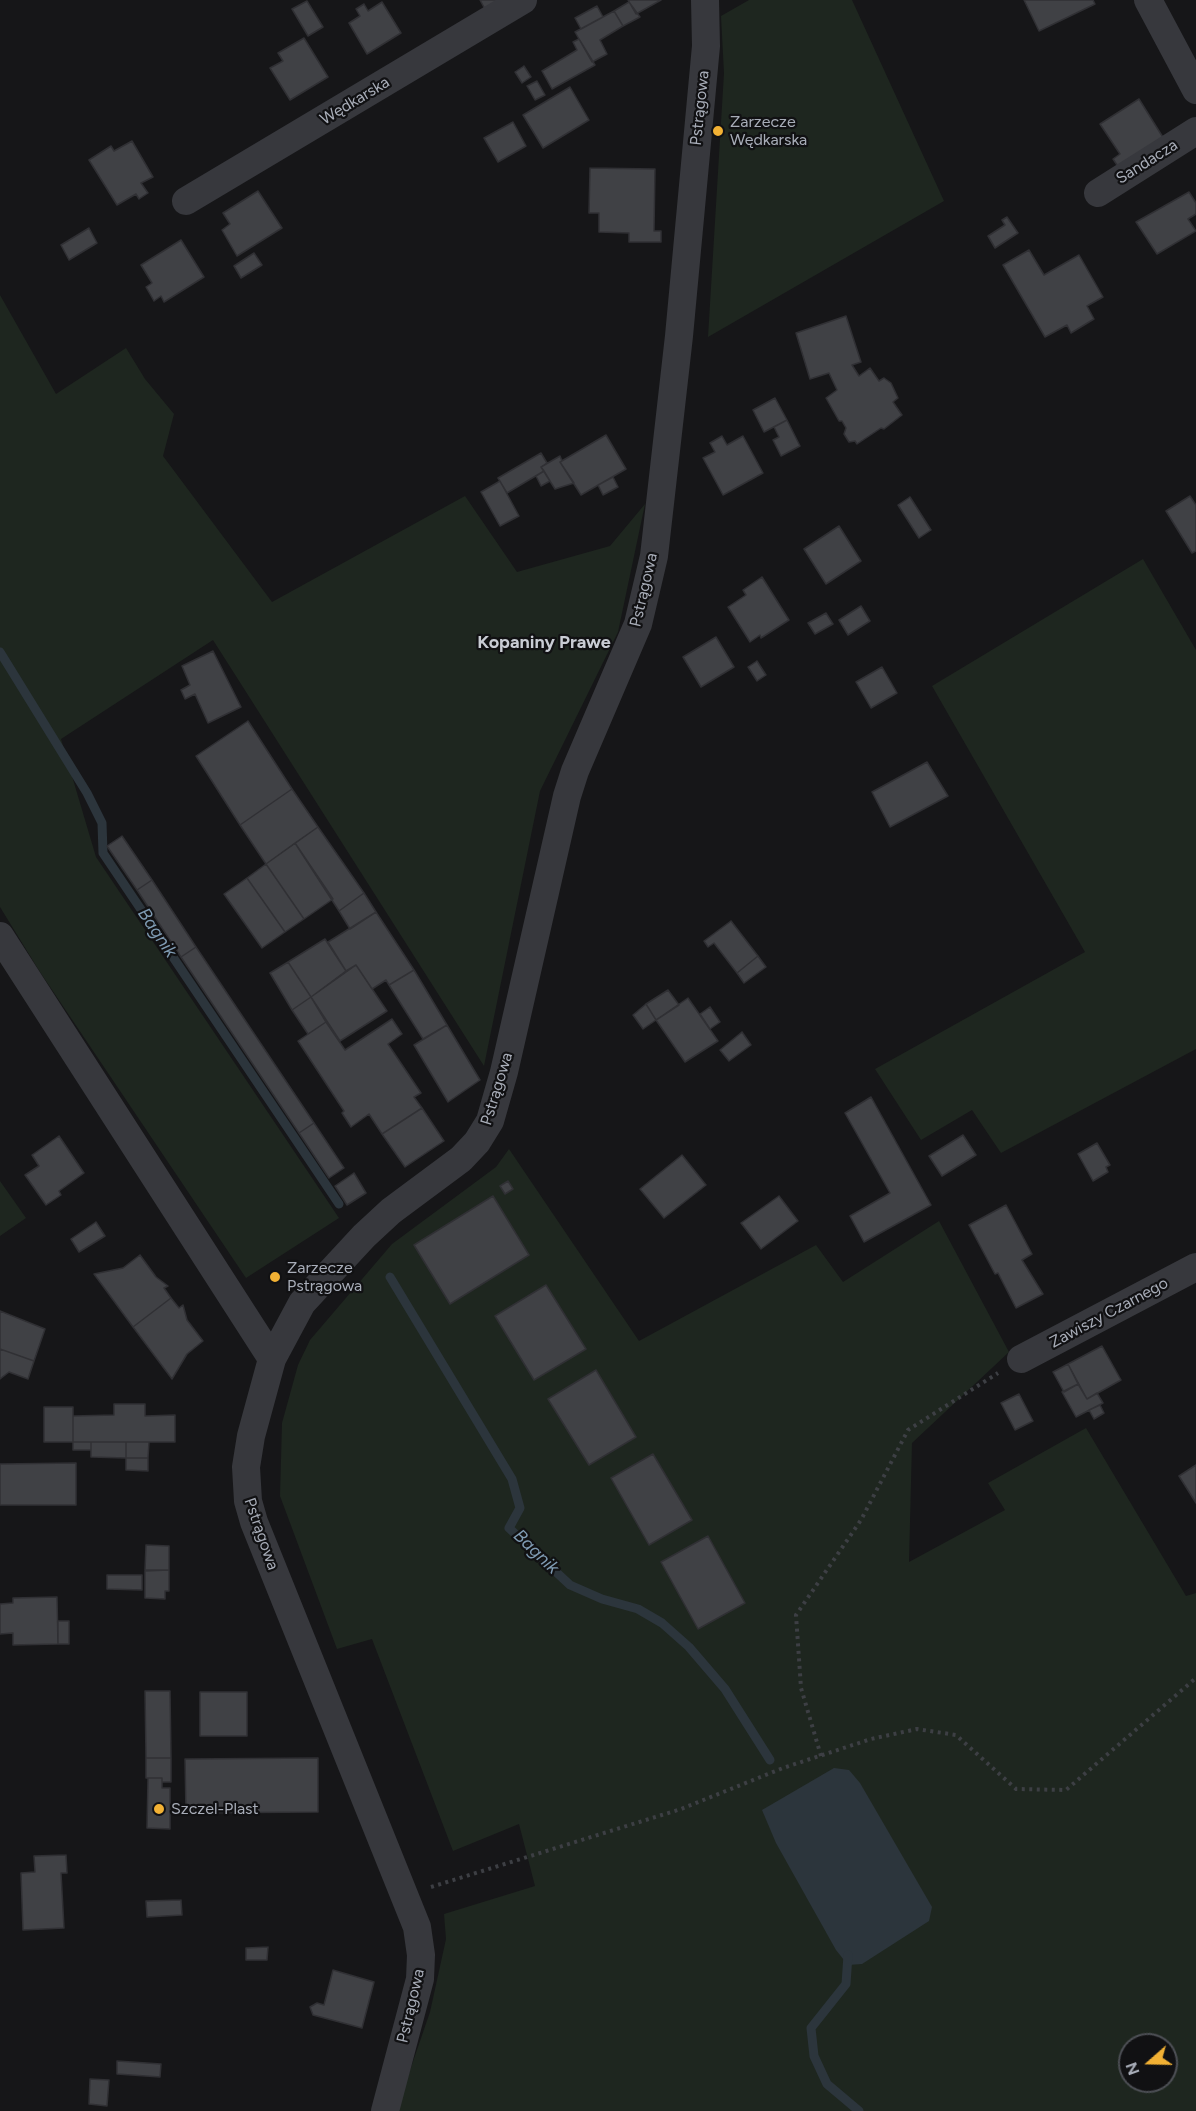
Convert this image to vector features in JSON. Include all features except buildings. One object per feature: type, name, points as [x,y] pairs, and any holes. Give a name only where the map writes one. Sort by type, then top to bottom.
[{"type":"street","name":"Wędkarska","points":[[186,201],[523,0]]},
{"type":"street","name":"Pstrągowa","points":[[385,2111],[420,1979],[421,1955],[417,1927],[248,1501],[246,1467],[272,1359],[302,1302],[336,1264],[392,1212],[461,1159],[477,1142],[489,1121],[504,1072],[567,796],[583,751],[638,624],[650,576],[679,336],[706,46],[705,0]]},
{"type":"street","points":[[1148,0],[1196,90]]},
{"type":"street","name":"Sandacza","points":[[1098,193],[1196,131]]},
{"type":"street","points":[[0,936],[272,1359]]},
{"type":"street","name":"Zawiszy Czarnego","points":[[1021,1359],[1196,1267]]},
{"type":"path","points":[[821,1756],[801,1688],[796,1615],[861,1520],[909,1430],[1021,1359]]},
{"type":"path","points":[[405,1896],[681,1809],[783,1768],[872,1740],[917,1729],[956,1735],[1016,1789],[1066,1790],[1196,1678]]},
{"type":"shaded area","points":[[749,0],[852,0],[944,201],[708,337],[724,73],[721,16]]},
{"type":"shaded area","points":[[0,295],[56,394],[126,348],[145,379],[174,414],[163,456],[272,602],[465,496],[517,572],[610,546],[645,504],[618,632],[540,791],[484,1066],[213,640],[61,739],[96,857],[339,1218],[246,1278],[40,972],[0,907]]},
{"type":"shaded area","points":[[1143,559],[1196,650],[1196,1049],[1001,1153],[972,1110],[921,1140],[875,1069],[1085,952],[932,686]]},
{"type":"shaded area","points":[[509,1149],[639,1341],[816,1245],[843,1282],[939,1221],[1009,1352],[912,1443],[909,1562],[1005,1510],[988,1483],[1086,1428],[1186,1596],[1196,1593],[1196,2111],[396,2111],[430,2012],[446,1939],[444,1914],[535,1886],[519,1824],[453,1851],[372,1639],[337,1649],[280,1496],[282,1423],[298,1365],[310,1340],[392,1244],[496,1167]]},
{"type":"shaded area","points":[[0,1181],[26,1218],[0,1236]]},
{"type":"shaded area","points":[[834,1768],[849,1770],[860,1783],[932,1907],[929,1921],[862,1964],[848,1965],[836,1950],[776,1843],[762,1810]]},
{"type":"waterway","name":"Bagnik","points":[[0,652],[87,793],[102,823],[103,853],[339,1204]]},
{"type":"waterway","name":"Bagnik","points":[[390,1277],[512,1479],[520,1508],[509,1528],[570,1585],[602,1599],[638,1609],[662,1623],[689,1647],[725,1689],[770,1760]]},
{"type":"waterway","points":[[848,1955],[846,1984],[811,2028],[814,2056],[827,2084],[859,2111]]},
{"type":"place","name":"Zarzecze Wędkarska","points":[[718,131]]},
{"type":"place","name":"Zarzecze Pstrągowa","points":[[275,1277]]},
{"type":"place","name":"Szczel-Plast","points":[[159,1809]]},
{"type":"district","name":"Kopaniny Prawe","points":[[544,643]]}]
